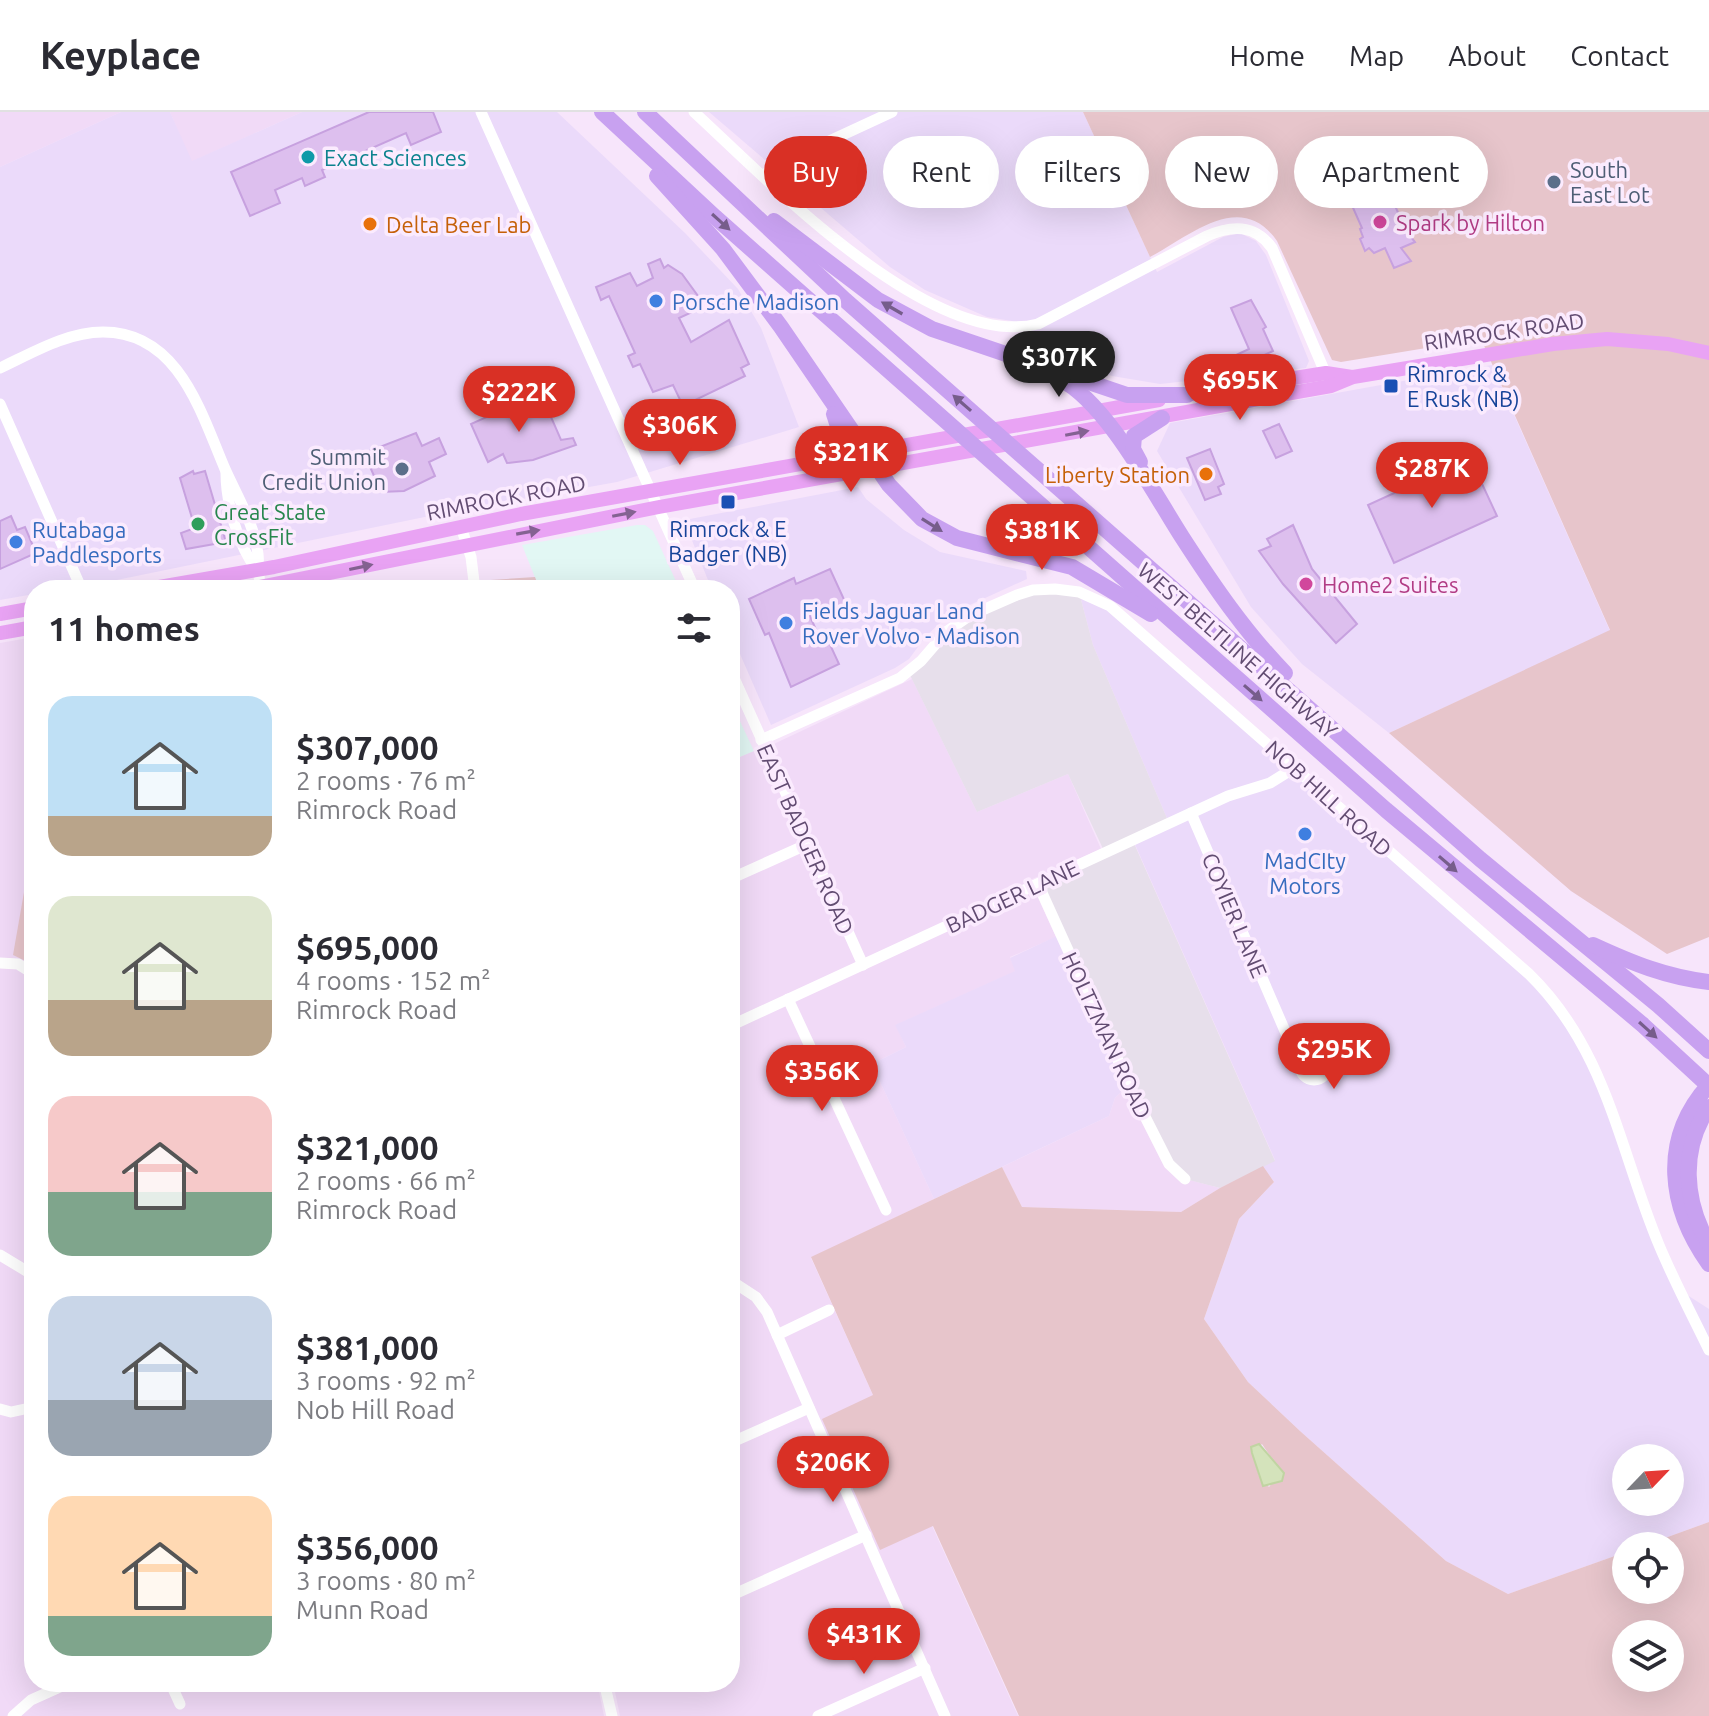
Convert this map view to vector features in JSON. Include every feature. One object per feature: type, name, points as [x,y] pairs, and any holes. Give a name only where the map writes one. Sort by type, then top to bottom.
[{"type":"highway","points":[[601,112],[723,249],[878,469],[912,510],[957,538],[1072,567],[1194,641]]},
{"type":"highway","name":"WEST BELTLINE HIGHWAY","points":[[601,112],[715,217],[1194,641],[1464,878],[1709,1085]]},
{"type":"highway","name":"WEST BELTLINE HIGHWAY","points":[[645,112],[845,300],[1569,934],[1708,1050]]},
{"type":"highway","points":[[673,140],[878,300],[932,329],[1127,395],[1187,395]]},
{"type":"highway","points":[[1028,363],[1068,384],[1096,412],[1242,624],[1270,658],[1379,768]]},
{"type":"highway","points":[[829,398],[840,434],[840,448],[832,458]]},
{"type":"highway","points":[[1160,502],[1133,449],[1133,441],[1139,430],[1162,418]]},
{"type":"highway","points":[[1569,934],[1642,968],[1676,978],[1709,982]]},
{"type":"highway","points":[[1709,1085],[1698,1097],[1684,1123],[1676,1152],[1674,1180],[1680,1213],[1692,1241],[1709,1264]]},
{"type":"highway","points":[[1709,1107],[1693,1141],[1688,1168],[1690,1199],[1699,1228],[1709,1244]]},
{"type":"main road","name":"RIMROCK ROAD","points":[[200,580],[461,527],[1187,395],[1353,377],[1553,344],[1607,339],[1668,344],[1709,353]]},
{"type":"main road","name":"RIMROCK ROAD","points":[[298,580],[659,507],[1162,418],[1328,380]]},
{"type":"main road","points":[[0,614],[24,610]]},
{"type":"main road","points":[[0,633],[24,629]]},
{"type":"street","points":[[481,112],[691,580]]},
{"type":"street","points":[[694,112],[763,175],[881,274],[944,308],[1001,328],[1038,324],[1207,236],[1229,228],[1245,228],[1263,237],[1272,248],[1328,380]]},
{"type":"street","points":[[763,175],[784,162],[892,112]]},
{"type":"street","points":[[0,368],[69,337],[88,333],[112,332],[142,341],[169,360],[185,380],[242,502],[258,554],[259,580]]},
{"type":"street","points":[[0,404],[78,580]]},
{"type":"street","points":[[461,527],[473,580]]},
{"type":"street","name":"NOB HILL ROAD","points":[[761,740],[900,678],[921,661],[946,632],[969,616],[1017,595],[1055,589],[1093,597],[1127,619],[1529,974],[1570,1024],[1599,1074],[1659,1245],[1709,1350]]},
{"type":"street","name":"EAST BADGER ROAD","points":[[740,692],[863,965]]},
{"type":"street","name":"BADGER LANE","points":[[740,1021],[1228,796],[1270,783],[1294,768]]},
{"type":"street","name":"COYIER LANE","points":[[1191,813],[1291,1045],[1302,1058]]},
{"type":"street","points":[[740,875],[808,844]]},
{"type":"street","name":"HOLTZMAN ROAD","points":[[1038,884],[1137,1103],[1169,1164],[1185,1179]]},
{"type":"street","points":[[0,963],[18,964],[24,968]]},
{"type":"street","points":[[788,999],[886,1210]]},
{"type":"street","points":[[0,1255],[24,1270]]},
{"type":"street","points":[[740,1287],[756,1297],[777,1335],[945,1716]]},
{"type":"street","points":[[777,1335],[829,1310]]},
{"type":"street","points":[[740,1439],[809,1408]]},
{"type":"street","points":[[0,1409],[11,1412],[24,1409]]},
{"type":"street","points":[[740,1592],[866,1535]]},
{"type":"street","points":[[818,1716],[925,1668]]},
{"type":"street","points":[[13,1716],[31,1700],[49,1692]]},
{"type":"street","points":[[175,1692],[180,1704]]},
{"type":"street","points":[[606,1692],[612,1716]]},
{"type":"shaded area","points":[[0,112],[121,112],[0,167]]},
{"type":"shaded area","points":[[121,112],[170,112],[192,161],[302,112],[557,112],[685,233],[738,289],[761,328],[799,427],[617,482],[454,511],[117,580],[24,580],[24,596],[0,600],[0,167]]},
{"type":"shaded area","points":[[170,112],[302,112],[191,162]]},
{"type":"shaded area","points":[[709,112],[1083,112],[1094,136],[1015,136],[1015,208],[1127,208],[1157,272],[1223,237],[1240,233],[1256,241],[1266,255],[1309,361],[1306,368],[1160,384],[1112,376],[1059,353],[1012,321],[987,317],[925,290],[890,267],[821,208],[867,208],[867,136],[764,136],[764,159]]},
{"type":"shaded area","points":[[1083,112],[1709,112],[1709,937],[1667,954],[1571,891],[1389,733],[1610,630],[1481,339],[1341,362],[1332,360],[1277,241],[1263,226],[1248,218],[1232,217],[1215,221],[1150,257],[1127,208],[1149,208],[1149,136],[1094,136]]},
{"type":"shaded area","points":[[1492,365],[1610,631],[1389,733],[1302,664],[1251,607],[1157,451],[1170,423]]},
{"type":"shaded area","points":[[858,487],[866,499],[904,530],[940,552],[1026,571],[1027,579],[950,614],[926,636],[909,659],[895,668],[771,725],[740,654],[740,580],[708,580],[685,523],[690,519]]},
{"type":"shaded area","points":[[645,525],[653,531],[675,580],[536,580],[522,545]]},
{"type":"shaded area","points":[[535,577],[536,580],[490,580]]},
{"type":"shaded area","points":[[1079,592],[1093,597],[1529,974],[1585,1046],[1681,1291],[1709,1309],[1709,1522],[1682,1532],[1612,1532],[1612,1557],[1508,1594],[1446,1561],[1248,1382],[1204,1319],[1239,1219],[1274,1182],[1263,1166],[1275,1160],[1133,840],[1169,823],[1093,645]]},
{"type":"shaded area","points":[[1079,592],[1093,645],[1169,823],[1133,841],[1275,1161],[1220,1188],[1185,1179],[1169,1164],[1038,884],[1105,853],[1068,774],[977,812],[908,671],[946,632],[1017,595]]},
{"type":"shaded area","points":[[24,639],[24,1692],[599,1692],[604,1716],[0,1716],[0,643]]},
{"type":"shaded area","points":[[912,679],[977,812],[1068,774],[1101,849],[1030,880],[1056,937],[1010,957],[1016,971],[896,1025],[906,1047],[872,1064],[934,1199],[811,1258],[1018,1716],[620,1716],[615,1692],[740,1692],[740,757],[759,751]]},
{"type":"shaded area","points":[[740,721],[754,751],[740,757]]},
{"type":"shaded area","points":[[24,892],[24,960],[13,955]]},
{"type":"shaded area","points":[[1061,934],[1128,1085],[1115,1098],[1109,1116],[934,1199],[872,1064],[906,1047],[895,1025],[1015,971],[1010,958]]},
{"type":"shaded area","points":[[1128,1085],[1185,1179],[1220,1188],[1181,1212],[1022,1207],[1002,1167],[1109,1116],[1115,1098]]},
{"type":"shaded area","points":[[1263,1166],[1274,1182],[1239,1219],[1204,1319],[1248,1382],[1446,1561],[1508,1594],[1612,1557],[1612,1604],[1684,1604],[1684,1532],[1682,1532],[1709,1522],[1709,1716],[1019,1716],[933,1526],[880,1550],[822,1419],[873,1395],[811,1257],[1002,1167],[1022,1207],[1181,1212]],"holes":[[[1262,1444],[1281,1472],[1269,1487],[1259,1476],[1252,1453]]]},
{"type":"shaded area","points":[[1259,1444],[1284,1473],[1282,1481],[1263,1486],[1251,1447]]},
{"type":"building","name":"Exact Sciences","points":[[369,112],[433,112],[441,132],[411,145],[406,133],[322,170],[325,177],[305,186],[302,178],[275,190],[280,203],[250,216],[231,172]]},
{"type":"building","name":"Spark by Hilton","points":[[1353,208],[1396,208],[1406,231],[1415,242],[1401,248],[1411,261],[1394,268],[1385,248],[1374,253],[1369,248],[1365,251],[1360,239],[1363,237]]},
{"type":"building","points":[[660,259],[664,268],[668,265],[682,274],[698,296],[701,308],[679,318],[691,342],[729,320],[749,364],[741,368],[745,376],[683,406],[673,385],[653,392],[640,364],[633,367],[628,356],[635,353],[609,296],[601,300],[596,287],[630,273],[637,286],[653,278],[648,264]]},
{"type":"building","points":[[1251,300],[1266,327],[1263,329],[1273,351],[1239,367],[1234,356],[1249,349],[1231,308]]},
{"type":"building","points":[[529,398],[536,415],[548,410],[561,440],[573,438],[576,445],[533,460],[507,463],[503,454],[488,462],[471,424]]},
{"type":"building","points":[[1279,424],[1292,451],[1276,458],[1263,431]]},
{"type":"building","name":"Summit Credit Union","points":[[416,433],[422,446],[439,438],[446,454],[429,462],[435,476],[404,491],[381,492],[364,453]]},
{"type":"building","name":"Liberty Station","points":[[1210,449],[1224,484],[1218,487],[1221,494],[1205,500],[1187,458]]},
{"type":"building","points":[[1470,458],[1497,516],[1394,563],[1368,505],[1425,479],[1423,475],[1434,469],[1437,474]]},
{"type":"building","points":[[193,471],[194,474],[205,471],[226,542],[186,549],[181,533],[195,528],[180,478]]},
{"type":"building","name":"Rutabaga Paddlesports","points":[[11,516],[17,530],[25,527],[36,553],[0,569],[0,521]]},
{"type":"building","name":"Home2 Suites","points":[[1293,525],[1312,569],[1357,624],[1336,643],[1283,584],[1259,551],[1271,546],[1267,539]]},
{"type":"building","name":"Fields Jaguar Land Rover Volvo - Madison","points":[[830,569],[847,606],[833,612],[829,605],[809,614],[821,641],[827,638],[839,664],[791,687],[769,633],[765,635],[749,599],[794,578],[796,584]]},
{"type":"place","name":"Exact Sciences","points":[[308,157]]},
{"type":"place","name":"South East Lot","points":[[1554,182]]},
{"type":"place","name":"Spark by Hilton","points":[[1380,222]]},
{"type":"place","name":"Delta Beer Lab","points":[[370,224]]},
{"type":"place","name":"Porsche Madison","points":[[656,301]]},
{"type":"place","name":"Rimrock & E Rusk (NB)","points":[[1391,386]]},
{"type":"place","name":"Summit Credit Union","points":[[402,469]]},
{"type":"place","name":"Liberty Station","points":[[1206,474]]},
{"type":"place","name":"Rimrock & E Badger (NB)","points":[[728,502]]},
{"type":"place","name":"Great State CrossFit","points":[[198,524]]},
{"type":"place","name":"Rutabaga Paddlesports","points":[[16,542]]},
{"type":"place","name":"Home2 Suites","points":[[1306,584]]},
{"type":"place","name":"Fields Jaguar Land Rover Volvo - Madison","points":[[786,623]]},
{"type":"place","name":"MadCIty Motors","points":[[1305,834]]}]
